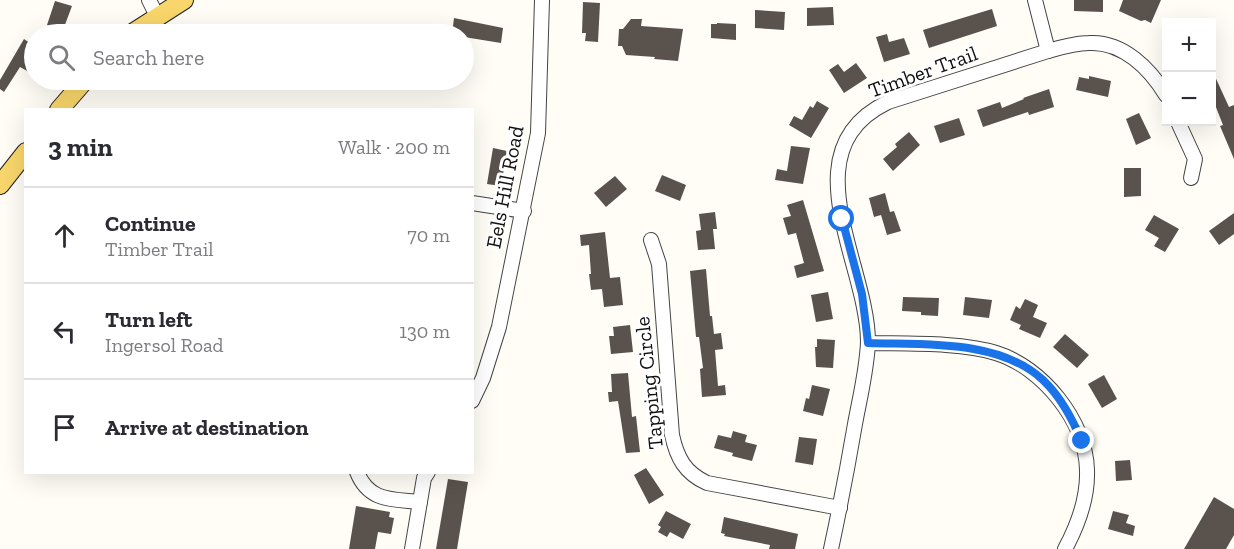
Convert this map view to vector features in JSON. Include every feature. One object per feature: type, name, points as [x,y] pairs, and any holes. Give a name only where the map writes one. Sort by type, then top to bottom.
[{"type":"main road","points":[[139,24],[153,8],[184,0]]},
{"type":"main road","points":[[61,108],[76,90]]},
{"type":"main road","points":[[0,186],[24,155]]},
{"type":"street","name":"Eels Hill Road","points":[[474,397],[483,378],[499,327],[524,212],[538,133],[542,0]]},
{"type":"street","points":[[1035,0],[1048,51]]},
{"type":"street","name":"Timber Trail","points":[[831,549],[864,378],[868,343],[862,294],[838,199],[837,179],[840,155],[849,134],[862,118],[888,102],[1048,51],[1091,42],[1115,48],[1137,60],[1148,69],[1162,89]]},
{"type":"street","points":[[1181,126],[1195,159],[1191,178]]},
{"type":"street","points":[[474,203],[524,212]]},
{"type":"street","name":"Tapping Circle","points":[[651,240],[659,264],[672,435],[683,466],[690,474],[707,483],[840,508]]},
{"type":"street","points":[[868,343],[985,350],[1012,360],[1042,380],[1058,397],[1071,417],[1082,441],[1086,458],[1085,494],[1079,517],[1065,549]]},
{"type":"street","points":[[358,474],[362,485],[371,493],[420,502]]},
{"type":"street","points":[[412,549],[424,478],[427,474]]},
{"type":"building","points":[[1074,0],[1103,0],[1103,12],[1074,11]]},
{"type":"building","points":[[1123,0],[1161,0],[1151,23],[1119,11]]},
{"type":"building","points":[[55,1],[72,6],[65,24],[47,24]]},
{"type":"building","points":[[583,2],[600,3],[598,42],[585,41],[586,33],[582,33]]},
{"type":"building","points":[[833,7],[834,25],[807,26],[807,8]]},
{"type":"building","points":[[992,9],[997,26],[929,48],[923,30]]},
{"type":"building","points":[[755,10],[785,12],[784,30],[755,28]]},
{"type":"building","points":[[454,18],[503,28],[501,43],[474,39],[474,24],[453,24]]},
{"type":"building","points":[[631,19],[642,19],[641,26],[683,29],[678,61],[626,55],[622,46],[618,46],[619,29],[623,29]]},
{"type":"building","points":[[711,24],[736,24],[736,40],[711,38]]},
{"type":"building","points":[[887,34],[889,42],[904,38],[910,54],[884,62],[876,37]]},
{"type":"building","points":[[24,39],[24,69],[20,67],[4,92],[0,89],[0,80]]},
{"type":"building","points":[[856,63],[867,78],[844,93],[829,70],[838,64],[844,72]]},
{"type":"building","points":[[1089,76],[1111,81],[1108,97],[1076,90],[1079,77],[1089,79]]},
{"type":"building","points":[[1216,79],[1229,107],[1234,105],[1234,159],[1220,126],[1223,125],[1216,107]]},
{"type":"building","points":[[1049,89],[1054,107],[1029,115],[1028,112],[983,127],[977,110],[1000,102],[1002,108]]},
{"type":"building","points":[[817,101],[829,108],[811,138],[789,125],[794,116],[802,120],[810,106],[813,108]]},
{"type":"building","points":[[1139,113],[1151,138],[1136,145],[1126,119]]},
{"type":"building","points":[[959,118],[965,135],[940,143],[934,126]]},
{"type":"building","points":[[909,132],[920,145],[893,171],[883,159]]},
{"type":"building","points":[[791,146],[810,148],[803,184],[775,180],[777,169],[787,171]]},
{"type":"building","points":[[493,148],[507,151],[506,170],[504,169],[501,186],[487,184]]},
{"type":"building","points":[[1124,168],[1141,168],[1141,196],[1124,197]]},
{"type":"building","points":[[662,175],[686,185],[680,201],[655,191]]},
{"type":"building","points":[[615,176],[627,189],[606,207],[594,193]]},
{"type":"building","points":[[885,193],[890,212],[894,211],[901,231],[887,235],[881,215],[874,217],[869,198]]},
{"type":"building","points":[[803,200],[824,271],[797,278],[794,266],[804,263],[796,233],[788,235],[783,218],[791,216],[787,205]]},
{"type":"building","points":[[715,212],[717,229],[713,229],[715,249],[698,250],[696,231],[701,230],[699,214]]},
{"type":"building","points":[[1234,213],[1234,234],[1219,245],[1209,231]]},
{"type":"building","points":[[1154,215],[1179,229],[1165,252],[1154,246],[1159,238],[1145,230]]},
{"type":"building","points":[[605,232],[610,278],[620,277],[623,305],[604,307],[602,289],[591,290],[589,245],[581,246],[580,235]]},
{"type":"building","points":[[706,269],[710,316],[712,316],[714,334],[721,333],[723,349],[715,350],[718,386],[725,385],[726,395],[702,397],[700,369],[703,368],[699,337],[696,337],[690,271]]},
{"type":"building","points":[[828,292],[833,319],[816,322],[811,295]]},
{"type":"building","points":[[903,297],[939,298],[938,316],[902,311]]},
{"type":"building","points":[[965,297],[992,300],[989,318],[963,315]]},
{"type":"building","points":[[1025,299],[1038,305],[1033,317],[1047,323],[1040,338],[1019,329],[1021,325],[1010,320],[1016,306],[1020,309]]},
{"type":"building","points":[[630,325],[633,352],[611,354],[609,336],[614,336],[613,327]]},
{"type":"building","points":[[1065,334],[1089,355],[1077,368],[1053,347]]},
{"type":"building","points":[[817,339],[835,340],[833,368],[816,367]]},
{"type":"building","points":[[628,373],[632,417],[636,416],[640,452],[626,453],[618,401],[609,402],[608,392],[612,392],[611,374]]},
{"type":"building","points":[[1104,375],[1117,399],[1102,408],[1088,384]]},
{"type":"building","points":[[812,385],[830,389],[823,416],[803,411]]},
{"type":"building","points":[[733,431],[747,435],[745,442],[757,445],[752,461],[714,448],[718,435],[731,438]]},
{"type":"building","points":[[799,437],[817,439],[813,465],[795,462]]},
{"type":"building","points":[[1130,460],[1132,480],[1116,481],[1115,461]]},
{"type":"building","points":[[646,468],[664,495],[649,504],[634,475]]},
{"type":"building","points":[[448,479],[468,482],[457,549],[436,549]]},
{"type":"building","points":[[1214,497],[1234,509],[1234,535],[1226,549],[1184,549]]},
{"type":"building","points":[[356,506],[390,512],[389,517],[394,518],[391,534],[378,532],[375,549],[349,549]]},
{"type":"building","points":[[666,511],[691,524],[683,539],[670,532],[667,537],[658,532],[661,527],[658,525]]},
{"type":"building","points":[[1113,511],[1129,515],[1126,523],[1135,526],[1133,536],[1108,529]]},
{"type":"building","points":[[724,517],[798,534],[795,549],[769,549],[770,545],[724,536],[725,534],[721,533]]},
{"type":"route","points":[[842,219],[862,294],[868,343],[971,348],[985,350],[1012,360],[1042,380],[1058,397],[1071,417],[1082,441]]}]
